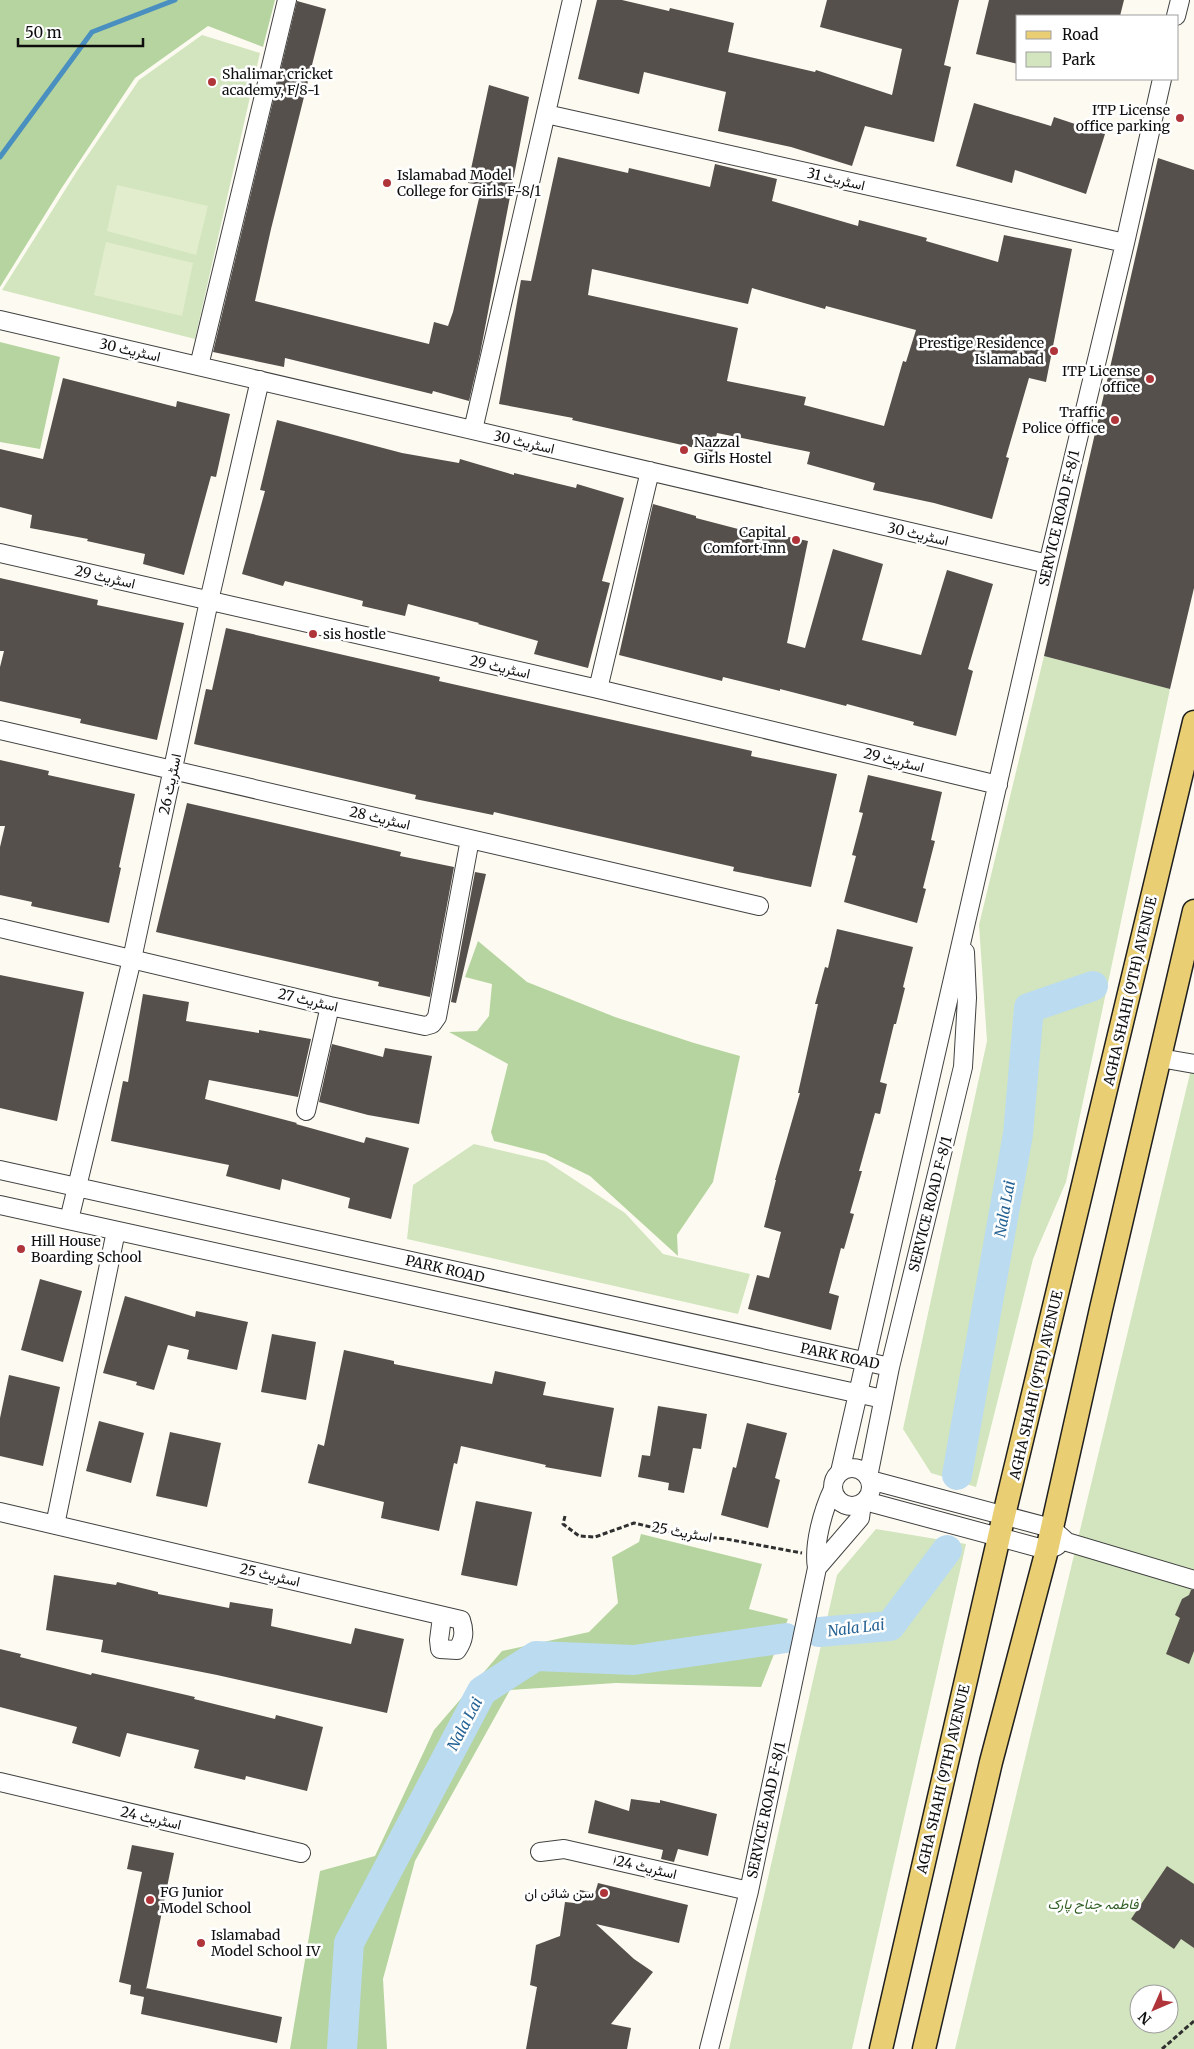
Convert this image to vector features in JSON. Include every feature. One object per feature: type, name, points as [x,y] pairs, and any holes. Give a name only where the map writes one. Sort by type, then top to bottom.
[{"type":"main road","name":"AGHA SHAHI (9TH) AVENUE","points":[[881,2049],[1004,1515],[1194,722]]},
{"type":"main road","points":[[924,2049],[991,1762],[1055,1540],[1194,911]]},
{"type":"street","points":[[199,366],[287,0]]},
{"type":"street","points":[[473,430],[572,0]]},
{"type":"street","points":[[1176,15],[1180,0]]},
{"type":"street","name":"SERVICE ROAD F-8/1","points":[[840,1472],[1048,564],[1125,243],[1162,80]]},
{"type":"street","name":"اسٹریٹ 31","points":[[546,114],[1125,243]]},
{"type":"street","name":"اسٹریٹ 30","points":[[0,320],[1048,564]]},
{"type":"street","name":"اسٹریٹ 26","points":[[69,1220],[75,1187],[132,959],[209,600],[260,380]]},
{"type":"street","points":[[598,689],[650,471]]},
{"type":"street","name":"اسٹریٹ 29","points":[[0,554],[598,689],[998,786]]},
{"type":"street","name":"اسٹریٹ 28","points":[[0,730],[759,906]]},
{"type":"street","name":"اسٹریٹ 27","points":[[0,928],[330,1006],[425,1026],[432,1024],[437,1017],[470,839]]},
{"type":"street","name":"SERVICE ROAD F-8/1","points":[[869,1478],[890,1367],[963,1068],[967,998],[964,929]]},
{"type":"street","points":[[306,1111],[330,1006]]},
{"type":"street","points":[[1160,1058],[1194,1064]]},
{"type":"street","name":"PARK ROAD","points":[[0,1170],[890,1367]]},
{"type":"street","points":[[0,1206],[859,1392],[883,1399]]},
{"type":"street","points":[[55,1525],[116,1231]]},
{"type":"street","points":[[869,1478],[870,1495],[863,1502],[857,1505],[846,1505],[838,1498],[834,1489],[835,1479],[845,1469],[855,1468],[861,1470],[869,1478],[1004,1515],[1055,1540],[1194,1580]]},
{"type":"street","name":"SERVICE ROAD F-8/1","points":[[709,2049],[749,1891],[816,1562],[826,1504],[834,1489]]},
{"type":"street","points":[[863,1502],[1000,1537],[1055,1540]]},
{"type":"street","name":"SERVICE ROAD F-8/1","points":[[816,1562],[860,1518],[863,1502]]},
{"type":"street","name":"اسٹریٹ 25","points":[[0,1512],[461,1620],[464,1628],[463,1641],[457,1650],[440,1650],[439,1640],[442,1617]]},
{"type":"street","name":"اسٹریٹ 24","points":[[0,1782],[301,1854]]},
{"type":"street","name":"اسٹریٹ 24ا","points":[[540,1852],[564,1849],[749,1891]]},
{"type":"path","name":"اسٹریٹ 25","points":[[565,1516],[562,1524],[579,1536],[595,1537],[634,1523],[685,1535],[726,1539],[816,1562]]},
{"type":"path","points":[[1162,2049],[1194,2021]]},
{"type":"green space","points":[[0,0],[275,0],[263,47],[208,26],[135,78],[61,189],[0,287]]},
{"type":"green space","points":[[202,35],[260,53],[195,339],[2,290],[77,171],[139,80]]},
{"type":"green space","points":[[117,185],[208,206],[196,255],[107,231]]},
{"type":"green space","points":[[106,242],[193,263],[182,316],[94,295]]},
{"type":"green space","points":[[0,342],[60,357],[40,449],[0,442]]},
{"type":"green space","points":[[1044,656],[1170,689],[1066,1182],[1033,1259],[976,1487],[931,1473],[903,1429],[987,1041],[979,925]]},
{"type":"green space","points":[[478,941],[527,982],[615,1017],[740,1056],[713,1182],[677,1235],[678,1256],[590,1176],[545,1154],[494,1141],[491,1132],[508,1064],[449,1032],[477,1031],[489,1016],[492,984],[465,977]]},
{"type":"green space","name":"فاطمہ جناح پارک","points":[[1194,1057],[1194,2049],[955,2049]]},
{"type":"green space","points":[[474,1144],[546,1161],[625,1213],[663,1254],[750,1274],[738,1314],[407,1239],[413,1185]]},
{"type":"green space","points":[[876,1529],[966,1544],[852,2049],[729,2049],[837,1575]]},
{"type":"green space","points":[[641,1534],[762,1564],[749,1609],[788,1619],[761,1687],[616,1683],[510,1690],[415,1861],[383,1979],[387,2049],[290,2049],[320,1871],[375,1856],[434,1730],[502,1651],[589,1632],[618,1603],[612,1557],[639,1542]]},
{"type":"building","points":[[597,0],[622,0],[669,11],[670,8],[734,23],[728,52],[815,72],[816,70],[892,95],[902,49],[820,27],[827,0],[959,0],[944,65],[951,67],[934,142],[865,126],[852,166],[791,147],[718,131],[726,92],[644,72],[639,94],[578,79]]},
{"type":"building","points":[[989,0],[1124,0],[1120,15],[1016,15],[1016,64],[976,54]]},
{"type":"building","points":[[297,1],[326,9],[255,301],[429,344],[434,322],[448,326],[453,312],[482,185],[468,183],[489,85],[529,97],[480,354],[469,401],[433,391],[432,394],[285,358],[284,367],[213,352]]},
{"type":"building","points":[[974,103],[1051,126],[1054,117],[1105,134],[1086,194],[1015,170],[1012,183],[956,166]]},
{"type":"building","points":[[558,157],[628,173],[629,168],[710,187],[715,164],[777,179],[772,201],[858,226],[859,220],[927,238],[926,241],[998,262],[1004,235],[1072,249],[1046,382],[1029,378],[1006,457],[1009,458],[992,519],[934,503],[873,490],[875,483],[807,464],[810,452],[717,433],[713,452],[572,420],[573,418],[499,404],[521,280],[531,281]],"holes":[[[592,269],[748,304],[752,288],[825,309],[826,306],[916,330],[906,362],[903,361],[884,426],[804,405],[806,397],[727,381],[738,328],[588,295]]]},
{"type":"building","name":"ITP License office","points":[[1158,158],[1194,170],[1194,588],[1170,689],[1044,656]]},
{"type":"building","points":[[63,378],[176,407],[177,401],[230,414],[216,477],[211,476],[184,575],[143,564],[145,554],[87,541],[88,539],[30,528],[32,515],[0,507],[0,449],[43,459]]},
{"type":"building","points":[[277,420],[402,453],[459,463],[460,459],[514,475],[514,473],[576,488],[577,484],[624,498],[602,581],[610,583],[588,668],[534,654],[538,641],[479,623],[408,604],[405,616],[362,606],[363,601],[285,581],[283,586],[242,574],[265,491],[260,490]]},
{"type":"building","points":[[653,504],[696,516],[696,518],[765,536],[765,532],[808,541],[787,643],[805,648],[833,549],[883,564],[862,640],[921,655],[947,570],[993,584],[968,669],[973,671],[956,736],[913,725],[914,722],[847,704],[846,706],[723,677],[722,681],[619,655]]},
{"type":"building","points":[[0,578],[98,600],[97,605],[184,623],[157,740],[80,723],[81,719],[0,701],[0,667],[4,651],[0,651]]},
{"type":"building","points":[[226,628],[440,677],[439,681],[752,751],[751,756],[837,774],[811,887],[733,871],[734,867],[494,812],[493,815],[415,799],[416,795],[194,744],[206,689],[212,690]]},
{"type":"building","points":[[0,760],[49,771],[48,775],[135,794],[109,923],[31,906],[32,902],[0,895],[0,847],[5,826],[0,826]]},
{"type":"building","points":[[868,775],[942,792],[931,840],[935,841],[923,888],[926,889],[917,923],[844,902],[856,856],[852,855],[863,813],[859,812]]},
{"type":"building","points":[[187,803],[401,852],[400,856],[454,867],[430,997],[378,986],[379,982],[156,932]]},
{"type":"building","points":[[475,872],[486,874],[456,1003],[451,1002]]},
{"type":"building","points":[[837,929],[913,947],[903,987],[905,988],[880,1082],[887,1084],[880,1114],[875,1113],[850,1213],[854,1214],[844,1249],[841,1248],[829,1293],[839,1296],[831,1330],[748,1309],[757,1275],[769,1278],[781,1232],[764,1227],[775,1180],[800,1093],[798,1093],[818,1004],[815,1004],[825,967],[828,968]]},
{"type":"building","points":[[0,975],[84,992],[57,1121],[0,1108]]},
{"type":"building","points":[[143,994],[189,1002],[186,1021],[311,1039],[298,1097],[209,1080],[205,1099],[364,1143],[366,1137],[409,1148],[391,1219],[348,1208],[350,1198],[282,1179],[280,1190],[226,1176],[229,1165],[111,1141],[123,1081],[128,1082]]},
{"type":"building","points":[[332,1044],[383,1057],[385,1048],[432,1056],[419,1124],[368,1115],[319,1102]]},
{"type":"building","points":[[40,1279],[82,1291],[63,1362],[21,1350]]},
{"type":"building","points":[[125,1296],[195,1317],[196,1311],[248,1322],[237,1370],[187,1359],[189,1350],[168,1345],[154,1390],[136,1385],[137,1382],[103,1373]]},
{"type":"building","points":[[272,1334],[316,1342],[306,1400],[261,1392]]},
{"type":"building","points":[[344,1350],[394,1361],[394,1364],[492,1384],[495,1371],[546,1382],[543,1395],[614,1408],[601,1477],[545,1467],[546,1465],[461,1446],[457,1464],[454,1463],[439,1531],[381,1518],[384,1502],[308,1483],[318,1444],[324,1446]]},
{"type":"building","points":[[9,1375],[60,1387],[43,1466],[0,1456],[0,1418]]},
{"type":"building","points":[[658,1406],[707,1414],[701,1449],[693,1448],[684,1493],[668,1490],[669,1483],[638,1477],[642,1455],[650,1456]]},
{"type":"building","points":[[99,1421],[144,1433],[131,1483],[86,1471]]},
{"type":"building","points":[[747,1423],[787,1433],[775,1478],[780,1480],[768,1528],[721,1515],[733,1467],[736,1468]]},
{"type":"building","points":[[170,1432],[221,1443],[207,1507],[156,1496]]},
{"type":"building","points":[[476,1501],[532,1512],[517,1586],[461,1575]]},
{"type":"building","points":[[54,1575],[116,1585],[117,1582],[158,1592],[158,1594],[229,1608],[230,1602],[273,1609],[271,1626],[351,1644],[355,1628],[404,1639],[387,1713],[217,1675],[101,1652],[103,1640],[46,1630]]},
{"type":"building","points":[[1191,1590],[1194,1590],[1194,1651],[1189,1664],[1166,1654],[1180,1618],[1175,1615],[1182,1599],[1189,1595]]},
{"type":"building","points":[[0,1649],[21,1654],[20,1657],[91,1675],[92,1673],[195,1697],[194,1699],[275,1719],[276,1715],[323,1727],[307,1791],[246,1776],[245,1780],[194,1768],[199,1750],[127,1733],[120,1757],[72,1743],[77,1727],[0,1707]]},
{"type":"building","points":[[631,1799],[660,1803],[660,1800],[717,1814],[708,1856],[678,1849],[674,1862],[661,1859],[663,1850],[588,1833],[595,1800],[629,1811]]},
{"type":"building","points":[[132,1845],[174,1853],[146,1988],[282,2017],[277,2043],[141,2014],[144,1997],[130,1994],[131,1985],[119,1982],[142,1872],[127,1869]]},
{"type":"building","points":[[1167,1866],[1194,1884],[1194,1948],[1181,1939],[1174,1949],[1131,1919]]},
{"type":"building","points":[[598,1883],[688,1905],[679,1943],[596,1924],[634,1959],[653,1972],[611,2024],[631,2028],[627,2049],[526,2049],[537,1987],[530,1985],[536,1945],[560,1936],[565,1902],[575,1903],[580,1890],[595,1893]]},
{"type":"waterway","points":[[0,157],[92,32],[175,0]]},
{"type":"waterway","name":"Nala Lai","points":[[957,1475],[1018,1134],[1029,1008],[1093,986]]},
{"type":"waterway","name":"Nala Lai","points":[[819,1632],[890,1626],[947,1550]]},
{"type":"waterway","name":"Nala Lai","points":[[342,2049],[349,1943],[482,1691],[536,1656],[634,1660],[786,1638]]},
{"type":"place","name":"Shalimar cricket academy, F/8-1","points":[[212,82]]},
{"type":"place","name":"ITP License office parking","points":[[1180,118]]},
{"type":"place","name":"Islamabad Model College for Girls F-8/1","points":[[387,183]]},
{"type":"place","name":"Prestige Residence Islamabad","points":[[1054,351]]},
{"type":"place","name":"ITP License office","points":[[1150,379]]},
{"type":"place","name":"Traffic Police Office","points":[[1115,420]]},
{"type":"place","name":"Nazzal Girls Hostel","points":[[684,450]]},
{"type":"place","name":"Capital Comfort Inn","points":[[796,540]]},
{"type":"place","name":"sis hostle","points":[[313,634]]},
{"type":"place","name":"Hill House Boarding School","points":[[21,1249]]},
{"type":"place","name":"سن شائن ان","points":[[604,1893]]},
{"type":"place","name":"FG Junior Model School","points":[[150,1900]]},
{"type":"place","name":"Islamabad Model School IV","points":[[201,1943]]}]
